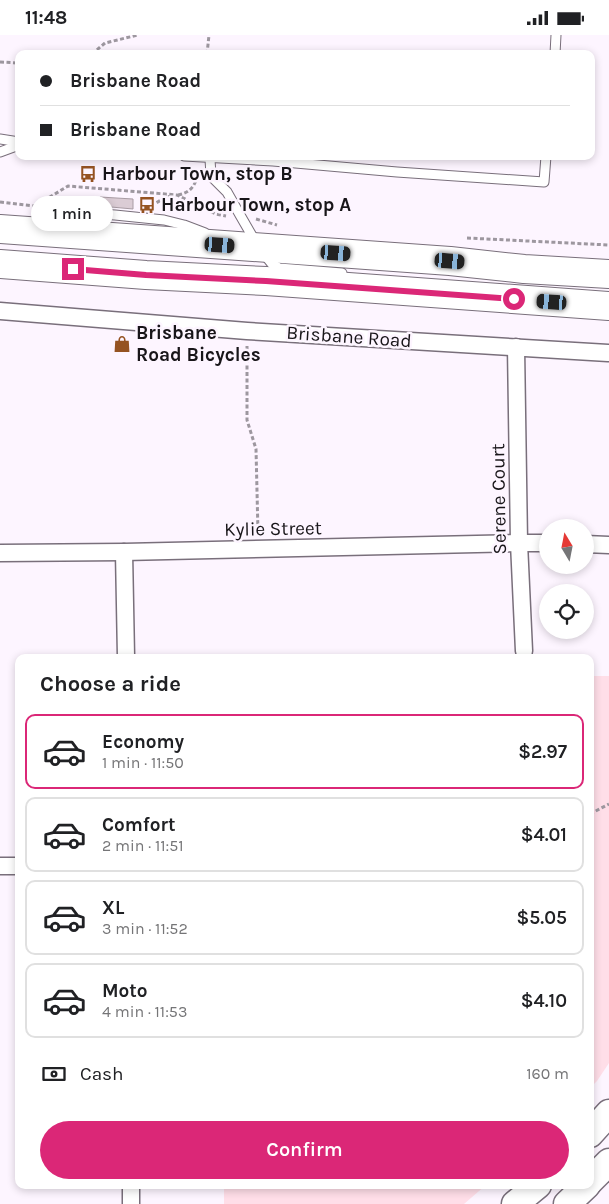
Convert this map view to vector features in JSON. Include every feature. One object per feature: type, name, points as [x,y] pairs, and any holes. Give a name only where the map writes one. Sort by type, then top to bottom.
[{"type":"highway","points":[[0,229],[609,274]]},
{"type":"highway","points":[[0,265],[266,281],[609,306]]},
{"type":"main road","points":[[594,1130],[609,1113]]},
{"type":"main road","points":[[594,1177],[609,1162]]},
{"type":"main road","points":[[515,1204],[533,1189]]},
{"type":"main road","points":[[567,1204],[582,1189]]},
{"type":"street","name":"Brisbane Road","points":[[0,311],[247,331],[608,353]]},
{"type":"street","name":"Serene Court","points":[[516,347],[524,651]]},
{"type":"street","name":"Kylie Street","points":[[0,553],[539,543]]},
{"type":"street","points":[[594,544],[609,545]]},
{"type":"street","points":[[124,552],[126,654]]},
{"type":"street","points":[[0,866],[15,866]]},
{"type":"street","points":[[131,1189],[131,1204]]},
{"type":"lane","points":[[555,50],[556,35]]},
{"type":"lane","points":[[0,139],[15,143]]},
{"type":"lane","points":[[0,152],[15,146]]},
{"type":"lane","points":[[210,160],[211,176],[227,191],[240,215],[249,247]]},
{"type":"lane","points":[[242,160],[544,182],[546,160]]},
{"type":"lane","points":[[33,231],[80,215],[100,214],[164,220],[249,247],[279,267],[349,274]]},
{"type":"lane","points":[[384,281],[418,292]]},
{"type":"path","points":[[97,50],[105,43],[138,35]]},
{"type":"path","points":[[207,50],[209,35]]},
{"type":"path","points":[[0,62],[15,63]]},
{"type":"path","points":[[142,218],[145,209],[166,197],[187,193],[196,179]]},
{"type":"path","points":[[0,202],[35,206],[68,186],[177,195],[222,216],[248,216],[281,226]]},
{"type":"path","points":[[461,238],[609,245]]},
{"type":"path","points":[[247,331],[247,420],[256,449],[258,549]]},
{"type":"path","points":[[594,812],[609,804]]},
{"type":"shaded area","points":[[594,676],[609,676],[609,1063],[594,1084]]},
{"type":"shaded area","points":[[224,1189],[481,1189],[464,1204],[224,1204]]},
{"type":"building","points":[[100,197],[133,199],[133,209],[100,206]]},
{"type":"place","name":"Harbour Town, stop B","points":[[88,174]]},
{"type":"place","name":"Harbour Town, stop A","points":[[147,205]]},
{"type":"place","name":"Brisbane Road Bicycles","points":[[122,344]]},
{"type":"route","points":[[73,269],[514,299]]}]
